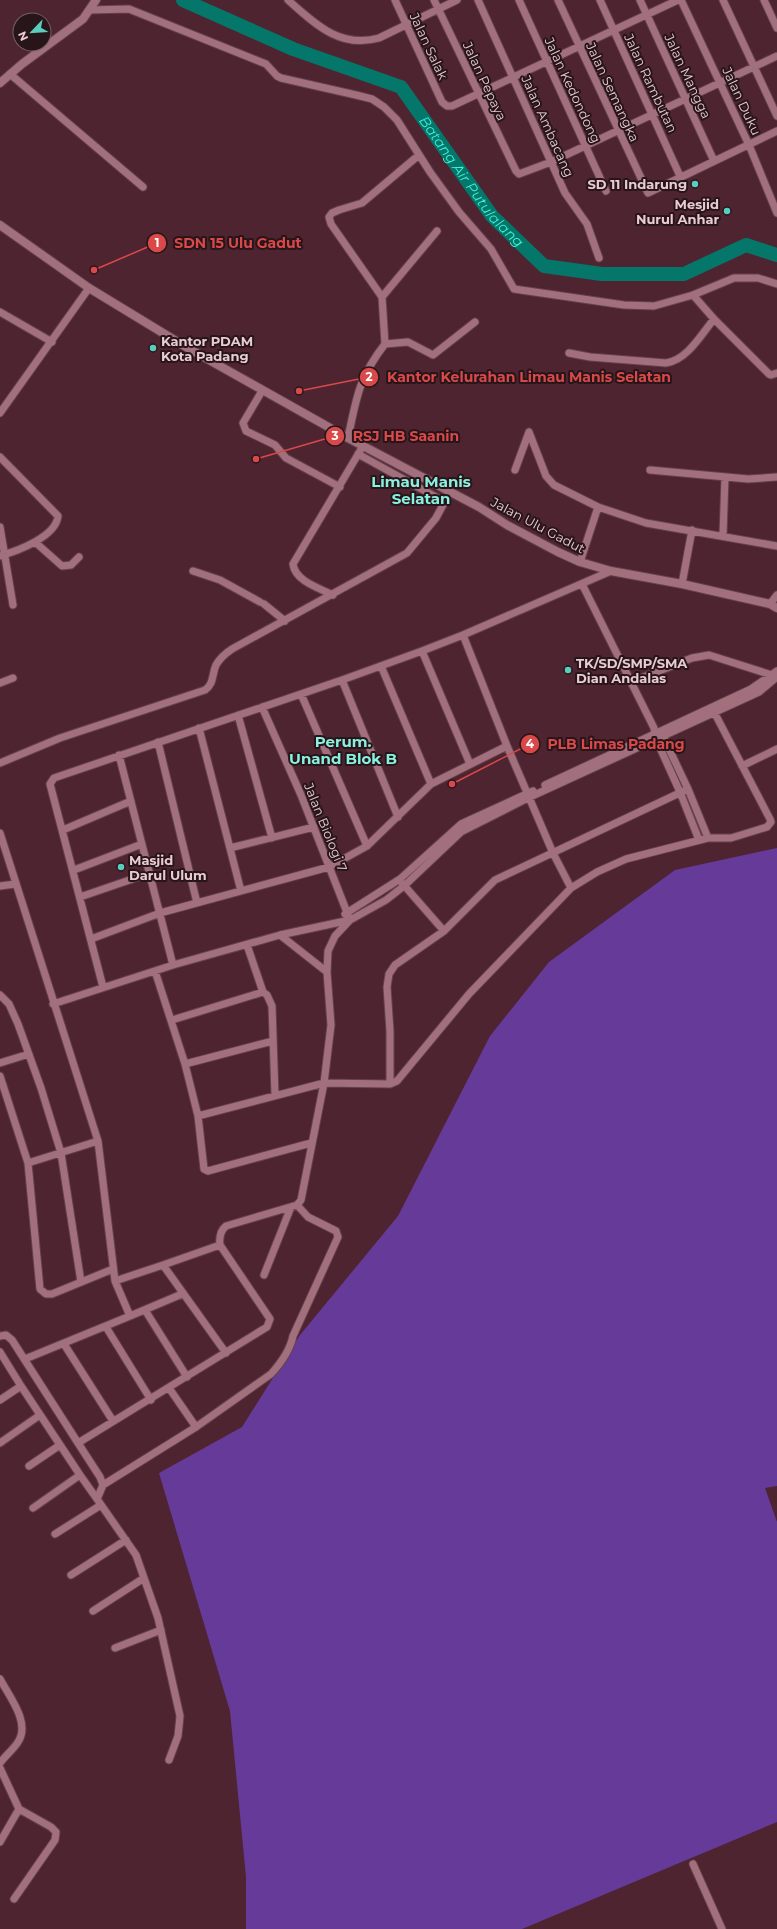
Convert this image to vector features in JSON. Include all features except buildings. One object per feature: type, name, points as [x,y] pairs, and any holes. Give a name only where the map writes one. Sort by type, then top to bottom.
[{"type":"street","points":[[0,83],[83,19],[96,0]]},
{"type":"street","points":[[288,0],[332,35],[351,41],[367,41],[379,38],[406,23],[457,0]]},
{"type":"street","name":"Jalan Salak","points":[[395,0],[442,102],[447,106],[452,106],[477,93]]},
{"type":"street","name":"Jalan Pepaya","points":[[434,0],[477,93],[516,171],[522,174],[551,162]]},
{"type":"street","name":"Jalan Ambacang","points":[[478,0],[569,201],[587,224],[599,258]]},
{"type":"street","name":"Jalan Kedondong","points":[[519,0],[606,190]]},
{"type":"street","name":"Jalan Semangka","points":[[558,0],[648,193],[680,176]]},
{"type":"street","name":"Jalan Rambutan","points":[[600,0],[680,176]]},
{"type":"street","name":"Jalan Mangga","points":[[640,0],[714,161]]},
{"type":"street","points":[[477,93],[678,0]]},
{"type":"street","name":"Jalan Duku","points":[[682,0],[749,145],[777,213]]},
{"type":"street","points":[[723,0],[777,116]]},
{"type":"street","points":[[764,0],[777,28]]},
{"type":"street","points":[[89,10],[129,9],[266,64],[277,76],[281,78],[372,99],[384,107],[397,120],[419,155],[468,225],[491,249],[514,289],[624,305],[654,306],[693,295],[734,278],[758,278],[777,284]]},
{"type":"street","points":[[551,162],[777,56]]},
{"type":"street","points":[[10,74],[143,187]]},
{"type":"street","points":[[680,176],[777,131]]},
{"type":"street","points":[[348,438],[362,379],[367,369],[385,344],[382,297],[331,224],[329,217],[332,213],[339,210],[364,202],[419,155]]},
{"type":"street","name":"Jalan Ulu Gadut","points":[[0,225],[89,288],[262,391],[450,492],[506,525],[580,562],[611,571],[682,584],[773,606]]},
{"type":"street","points":[[382,297],[437,231]]},
{"type":"street","points":[[0,412],[52,342],[89,288]]},
{"type":"street","points":[[693,295],[714,319],[769,374],[772,375],[777,373]]},
{"type":"street","points":[[0,312],[52,342]]},
{"type":"street","points":[[569,353],[590,357],[666,363],[672,362],[690,349],[714,319]]},
{"type":"street","points":[[385,344],[408,342],[433,355],[475,322]]},
{"type":"street","points":[[262,391],[243,423],[246,431],[275,445],[286,458],[340,487]]},
{"type":"street","points":[[515,470],[529,432],[546,476],[554,485],[598,507],[646,523],[777,546]]},
{"type":"street","points":[[333,595],[299,577],[294,570],[293,564],[363,446]]},
{"type":"street","points":[[358,454],[445,502]]},
{"type":"street","points":[[0,457],[58,516],[51,528],[35,542],[2,556]]},
{"type":"street","points":[[650,470],[725,477],[762,479],[777,477]]},
{"type":"street","points":[[723,536],[725,477]]},
{"type":"street","points":[[0,763],[60,738],[205,690],[211,683],[216,665],[227,653],[407,553],[436,518],[450,492]]},
{"type":"street","points":[[580,562],[598,507]]},
{"type":"street","points":[[0,527],[2,556],[13,605]]},
{"type":"street","points":[[682,584],[692,530]]},
{"type":"street","points":[[35,542],[62,566],[71,565],[79,557]]},
{"type":"street","points":[[193,571],[220,580],[262,603],[285,621]]},
{"type":"street","points":[[103,987],[74,870],[50,784],[54,778],[342,680],[422,651],[463,635],[611,571]]},
{"type":"street","points":[[582,584],[657,734],[688,789],[708,838]]},
{"type":"street","points":[[773,606],[777,595]]},
{"type":"street","points":[[463,635],[507,746],[553,853],[571,888]]},
{"type":"street","points":[[422,651],[470,764]]},
{"type":"street","points":[[631,682],[700,656],[709,655],[776,675]]},
{"type":"street","points":[[381,666],[431,784]]},
{"type":"street","points":[[337,921],[347,912],[400,879],[461,824],[529,795],[657,734],[713,710],[776,675]]},
{"type":"street","points":[[0,684],[13,678]]},
{"type":"street","points":[[342,680],[398,817]]},
{"type":"street","points":[[301,694],[367,846]]},
{"type":"street","name":"Jalan Biologi 7","points":[[262,707],[314,827],[350,920]]},
{"type":"street","points":[[198,1116],[324,1083],[390,1084],[400,1079],[469,994],[571,888],[597,872],[626,859],[708,838],[731,838],[767,827],[770,822],[713,710]]},
{"type":"street","points":[[238,715],[272,838]]},
{"type":"street","points":[[199,728],[241,891]]},
{"type":"street","points":[[657,734],[699,840]]},
{"type":"street","points":[[158,742],[197,903]]},
{"type":"street","points":[[91,938],[160,913],[329,867],[367,846],[431,784],[507,746]]},
{"type":"street","points":[[742,766],[777,749]]},
{"type":"street","points":[[119,755],[173,965]]},
{"type":"street","points":[[390,1084],[390,1031],[387,987],[389,974],[395,965],[444,931],[494,880],[688,789]]},
{"type":"street","points":[[78,1443],[151,1400],[267,1326],[270,1319],[220,1244],[222,1229],[226,1226],[294,1206],[301,1200],[324,1083],[331,1025],[326,972],[328,951],[335,936],[350,920],[386,900],[404,886],[461,832],[529,795]]},
{"type":"street","points":[[63,830],[131,801]]},
{"type":"street","points":[[230,848],[314,827]]},
{"type":"street","points":[[0,833],[53,1004],[77,1073],[98,1141],[115,1281],[130,1316]]},
{"type":"street","points":[[74,870],[142,844]]},
{"type":"street","points":[[80,897],[150,873]]},
{"type":"street","points":[[400,879],[404,886],[444,931]]},
{"type":"street","points":[[0,886],[15,884]]},
{"type":"street","points":[[53,1004],[173,965],[280,935],[337,921],[350,920]]},
{"type":"street","points":[[280,935],[326,972]]},
{"type":"street","points":[[247,945],[263,992],[267,995],[272,1006],[275,1095]]},
{"type":"street","points":[[155,972],[172,1020],[185,1064],[198,1116],[204,1167],[206,1170],[311,1144]]},
{"type":"street","points":[[172,1020],[263,992]]},
{"type":"street","points":[[0,995],[9,1004],[29,1054],[61,1153],[81,1282]]},
{"type":"street","points":[[185,1064],[273,1041]]},
{"type":"street","points":[[0,1063],[29,1054]]},
{"type":"street","points":[[0,1076],[28,1163],[40,1289],[46,1294],[52,1294],[113,1269]]},
{"type":"street","points":[[28,1163],[98,1141]]},
{"type":"street","points":[[264,1275],[294,1206]]},
{"type":"street","points":[[55,1534],[99,1502],[104,1485],[196,1427],[271,1374],[291,1347],[293,1336],[338,1237],[336,1230],[308,1217],[294,1206]]},
{"type":"street","points":[[115,1281],[220,1244]]},
{"type":"street","points":[[163,1265],[182,1294],[226,1353]]},
{"type":"street","points":[[25,1360],[182,1294]]},
{"type":"street","points":[[145,1310],[187,1377]]},
{"type":"street","points":[[106,1327],[151,1400]]},
{"type":"street","points":[[0,1336],[6,1335],[12,1340],[104,1485]]},
{"type":"street","points":[[64,1344],[113,1421]]},
{"type":"street","points":[[1,1355],[80,1475],[136,1554],[161,1630],[180,1716],[178,1736],[169,1760]]},
{"type":"street","points":[[0,1400],[21,1386]]},
{"type":"street","points":[[169,1388],[196,1427]]},
{"type":"street","points":[[0,1443],[40,1415]]},
{"type":"street","points":[[29,1466],[60,1445]]},
{"type":"street","points":[[33,1508],[80,1475]]},
{"type":"street","points":[[71,1575],[126,1540]]},
{"type":"street","points":[[93,1611],[144,1578]]},
{"type":"street","points":[[115,1648],[161,1630]]},
{"type":"street","points":[[0,1679],[21,1719],[21,1734],[18,1742],[0,1763]]},
{"type":"street","points":[[0,1768],[19,1809],[51,1827],[56,1832],[55,1840],[14,1898]]},
{"type":"street","points":[[1,1837],[19,1809]]},
{"type":"street","points":[[693,1864],[722,1929]]},
{"type":"shaded area","points":[[777,848],[777,1486],[765,1488],[777,1522],[777,1822],[522,1929],[246,1929],[246,1877],[230,1711],[159,1473],[242,1427],[300,1335],[398,1216],[490,1036],[549,962],[675,870]]},
{"type":"waterway","name":"Batang Air Putulalang","points":[[183,0],[293,49],[401,87],[492,216],[544,266],[602,274],[684,274],[746,245],[777,255]]},
{"type":"place","name":"SD 11 Indarung","points":[[695,184]]},
{"type":"place","name":"Mesjid Nurul Anhar","points":[[727,211]]},
{"type":"place","name":"SDN 15 Ulu Gadut","points":[[94,270]]},
{"type":"place","name":"Kantor PDAM Kota Padang","points":[[153,348]]},
{"type":"place","name":"Kantor Kelurahan Limau Manis Selatan","points":[[299,391]]},
{"type":"place","name":"RSJ HB Saanin","points":[[256,459]]},
{"type":"place","name":"TK/SD/SMP/SMA Dian Andalas","points":[[568,670]]},
{"type":"place","name":"PLB Limas Padang","points":[[452,784]]},
{"type":"place","name":"Masjid Darul Ulum","points":[[121,867]]},
{"type":"district","name":"Limau Manis Selatan","points":[[421,490]]},
{"type":"district","name":"Perum. Unand Blok B","points":[[343,750]]}]
